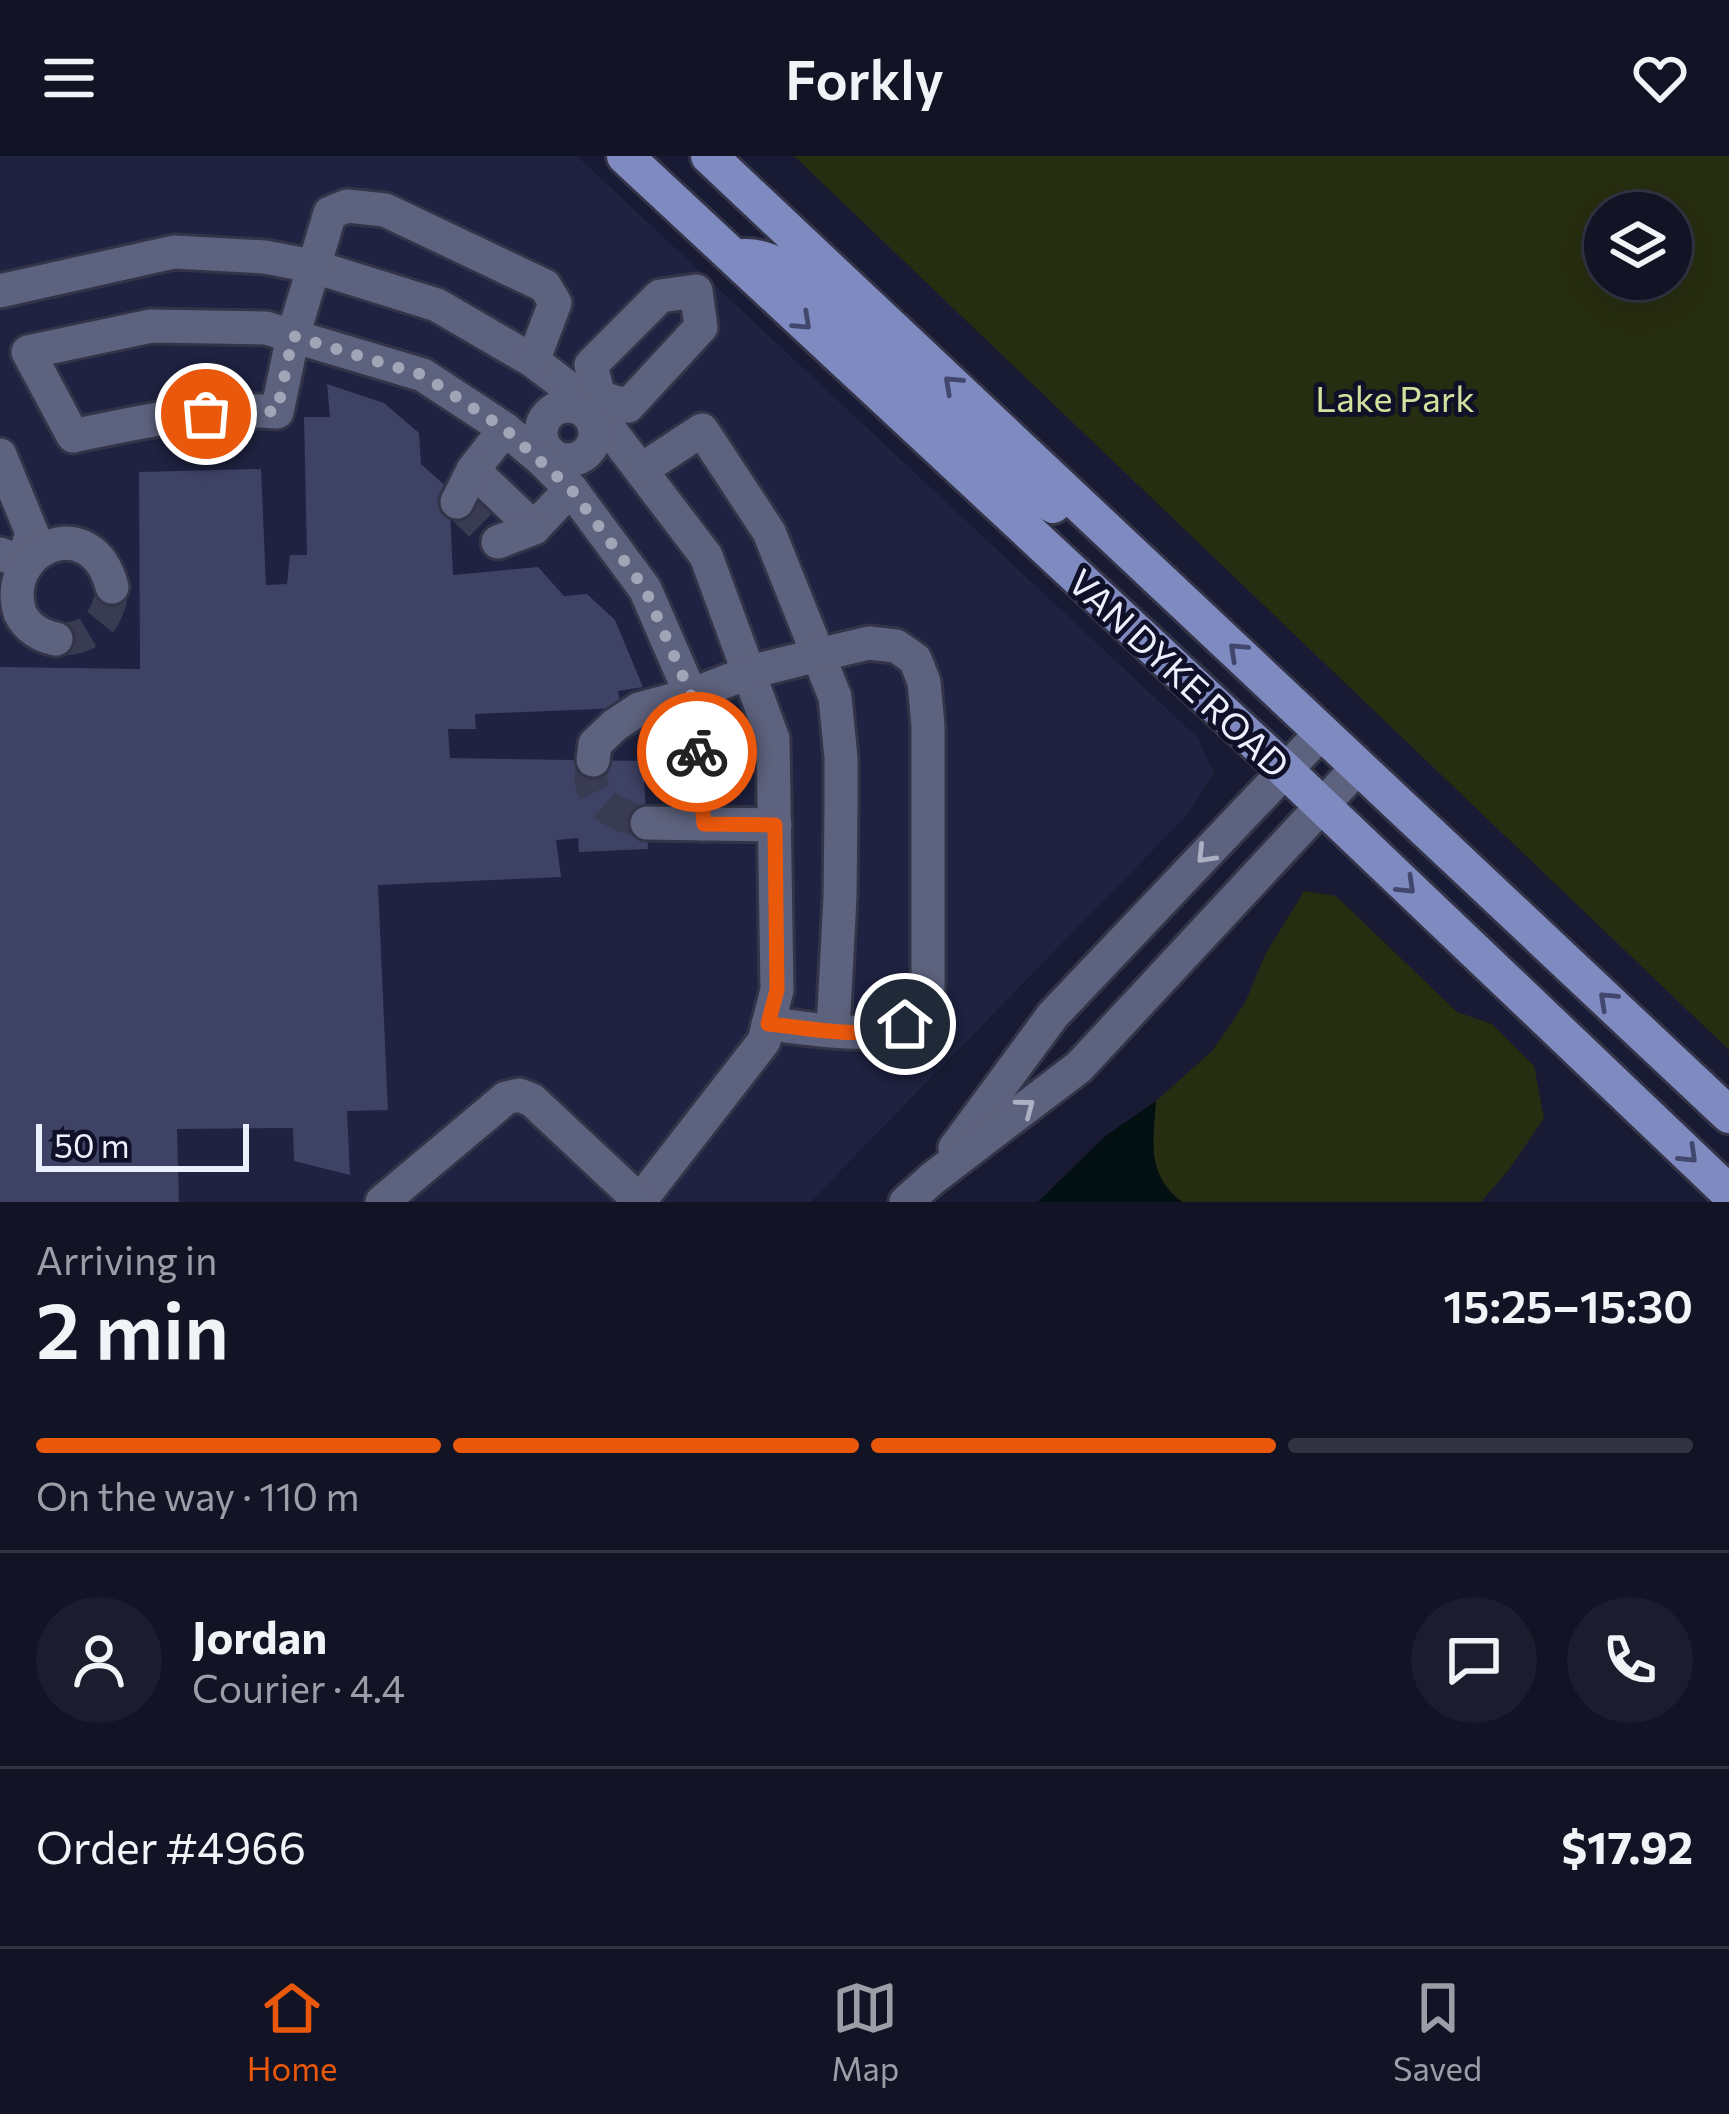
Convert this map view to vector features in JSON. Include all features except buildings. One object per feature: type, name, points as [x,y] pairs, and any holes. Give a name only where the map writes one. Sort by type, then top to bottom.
[{"type":"main road","name":"VAN DYKE ROAD","points":[[626,156],[1286,771],[1729,1193]]},
{"type":"main road","name":"VAN DYKE ROAD","points":[[709,156],[1729,1115]]},
{"type":"main road","points":[[733,257],[758,256],[818,294],[998,465],[1186,604]]},
{"type":"street","points":[[533,361],[555,303],[545,286],[385,210],[347,206],[329,213],[293,336],[277,412],[245,409],[74,436],[28,352],[151,326],[266,328],[293,336],[423,375],[547,457],[645,589],[691,695],[704,824]]},
{"type":"street","points":[[0,291],[174,252],[266,257],[312,266],[437,305],[533,361],[592,404],[706,556],[773,740],[777,990],[764,1041],[641,1201],[532,1100],[519,1095],[506,1097],[382,1202]]},
{"type":"street","points":[[547,457],[569,460],[590,448],[595,431],[591,365],[660,296],[695,291],[733,257]]},
{"type":"street","points":[[592,404],[628,406],[687,343],[701,327],[695,291]]},
{"type":"street","points":[[457,502],[473,470],[505,429]]},
{"type":"street","points":[[641,470],[702,430],[769,532],[835,697],[841,758],[833,1030]]},
{"type":"street","points":[[1,461],[32,533],[12,558],[17,608],[36,632],[56,639]]},
{"type":"street","points":[[473,470],[534,528]]},
{"type":"street","points":[[498,542],[534,528],[571,489]]},
{"type":"street","points":[[12,558],[68,542],[98,556],[112,586]]},
{"type":"street","points":[[593,760],[595,744],[639,709],[750,673],[868,644],[896,646],[915,659],[924,682],[928,726],[928,988],[920,1010],[905,1024],[886,1032],[768,1024]]},
{"type":"street","points":[[933,1178],[1053,1015],[1322,732]]},
{"type":"street","points":[[906,1202],[1079,1067],[1358,766]]},
{"type":"street","points":[[646,823],[775,825]]},
{"type":"shaded area","points":[[0,156],[577,156],[1198,738],[1214,773],[1188,814],[810,1202],[0,1202]]},
{"type":"shaded area","points":[[1156,1101],[1153,1144],[1157,1169],[1182,1202],[1038,1202],[1104,1137]]},
{"type":"green space","name":"Lake Park","points":[[794,156],[1729,156],[1729,1050]]},
{"type":"green space","points":[[1304,891],[1336,896],[1457,1012],[1492,1024],[1534,1066],[1544,1118],[1481,1202],[1182,1202],[1162,1180],[1154,1156],[1156,1101],[1212,1051],[1245,1003],[1265,955]]},
{"type":"tunnel","points":[[457,502],[498,542]]},
{"type":"tunnel","points":[[56,639],[79,636],[96,626],[107,609],[112,587]]},
{"type":"tunnel","points":[[593,760],[591,781],[599,799],[620,814],[647,823]]},
{"type":"way so far","points":[[206,414],[245,409],[277,412],[293,336],[423,375],[505,429],[571,489],[645,589],[691,695],[697,752]]},
{"type":"route","points":[[697,752],[704,824],[775,825],[777,990],[768,1024],[861,1032],[886,1032],[905,1024]]}]
